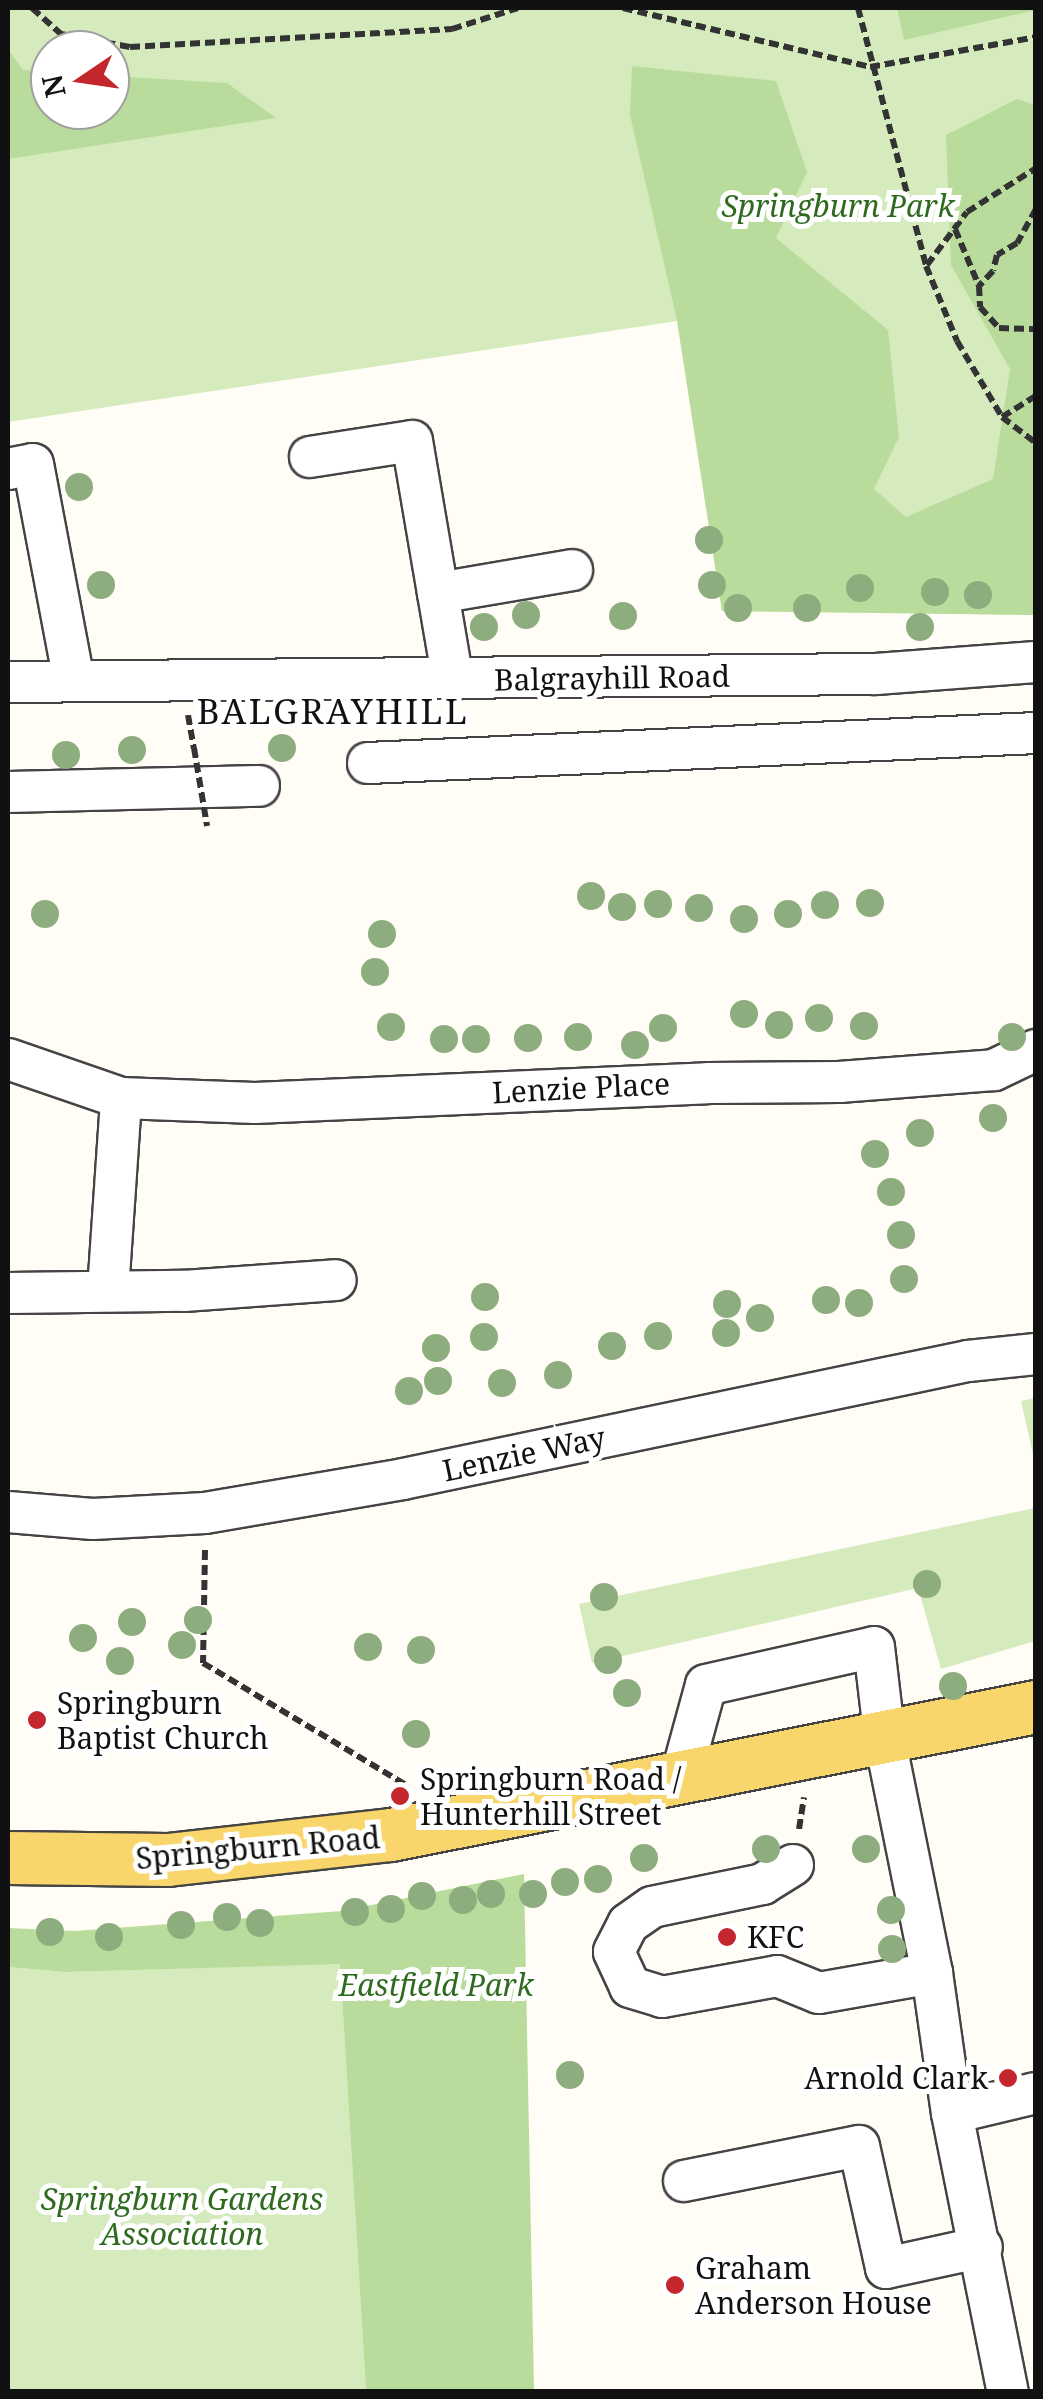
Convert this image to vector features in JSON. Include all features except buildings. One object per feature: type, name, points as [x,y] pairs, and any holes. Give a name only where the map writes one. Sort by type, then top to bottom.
[{"type":"main road","name":"Springburn Road","points":[[8,1858],[206,1858],[465,1822],[1036,1707]]},
{"type":"street","points":[[310,458],[412,441],[453,680]]},
{"type":"street","points":[[8,468],[34,464],[74,680]]},
{"type":"street","points":[[438,593],[572,570]]},
{"type":"street","name":"Balgrayhill Road","points":[[8,682],[876,674],[1036,662]]},
{"type":"street","points":[[368,764],[1036,734]]},
{"type":"street","points":[[8,792],[259,786]]},
{"type":"street","name":"Lenzie Place","points":[[8,1060],[121,1098],[255,1103],[708,1082],[838,1082],[994,1070],[1036,1050]]},
{"type":"street","points":[[108,1291],[121,1098]]},
{"type":"street","points":[[8,1293],[184,1292],[336,1280]]},
{"type":"street","name":"Lenzie Way","points":[[8,1512],[93,1519],[206,1513],[403,1480],[968,1361],[1036,1354]]},
{"type":"street","points":[[680,1780],[706,1685],[874,1647],[885,1740],[932,1973],[952,2113],[982,2247],[1008,2392]]},
{"type":"street","points":[[793,1865],[763,1884],[652,1908],[628,1924],[614,1952],[630,1987],[662,1996],[777,1976],[818,1993],[932,1973]]},
{"type":"street","points":[[952,2113],[1036,2092]]},
{"type":"street","points":[[684,2181],[859,2146],[886,2268],[982,2247]]},
{"type":"path","points":[[32,8],[61,34],[130,47],[452,29],[518,8]]},
{"type":"path","points":[[623,8],[870,67],[1036,37]]},
{"type":"path","points":[[858,8],[870,67],[926,266],[957,340],[1002,416],[1036,442]]},
{"type":"path","points":[[926,266],[967,212],[1036,168]]},
{"type":"path","points":[[979,286],[993,271],[997,255],[1017,243],[1036,209]]},
{"type":"path","points":[[955,229],[979,286],[980,307],[999,328],[1036,329]]},
{"type":"path","points":[[1002,416],[1036,396]]},
{"type":"path","points":[[194,748],[207,826]]},
{"type":"path","points":[[205,1555],[203,1662],[465,1822]]},
{"type":"path","points":[[793,1865],[812,1754]]},
{"type":"green space","name":"Springburn Park","points":[[8,8],[1035,8],[1035,615],[722,611],[677,321],[8,422]]},
{"type":"green space","points":[[897,8],[1035,8],[1036,10],[904,40]]},
{"type":"green space","points":[[8,49],[23,70],[30,71],[30,130],[130,130],[130,77],[227,83],[276,118],[8,159]]},
{"type":"green space","points":[[632,66],[776,81],[807,172],[776,238],[888,330],[899,437],[874,489],[906,517],[993,479],[1010,369],[951,265],[946,135],[1017,99],[1035,105],[1035,615],[722,611],[677,320],[630,115]]},
{"type":"green space","points":[[1036,1398],[1035,1463],[1021,1401]]},
{"type":"green space","points":[[1035,1508],[1035,1641],[941,1669],[918,1588],[592,1663],[579,1604]]},
{"type":"green space","name":"Eastfield Park","points":[[524,1874],[534,2391],[366,2391],[340,1964],[65,1972],[8,1967],[8,1928],[75,1931],[342,1911]]},
{"type":"green space","name":"Springburn Gardens Association","points":[[340,1963],[366,2391],[8,2391],[8,1967],[65,1972]]},
{"type":"place","name":"Springburn Baptist Church","points":[[37,1720]]},
{"type":"place","name":"Springburn Road / Hunterhill Street","points":[[400,1796]]},
{"type":"place","name":"KFC","points":[[727,1937]]},
{"type":"place","name":"Arnold Clark","points":[[1008,2078]]},
{"type":"place","name":"Graham Anderson House","points":[[675,2285]]},
{"type":"district","name":"BALGRAYHILL","points":[[333,711]]}]
